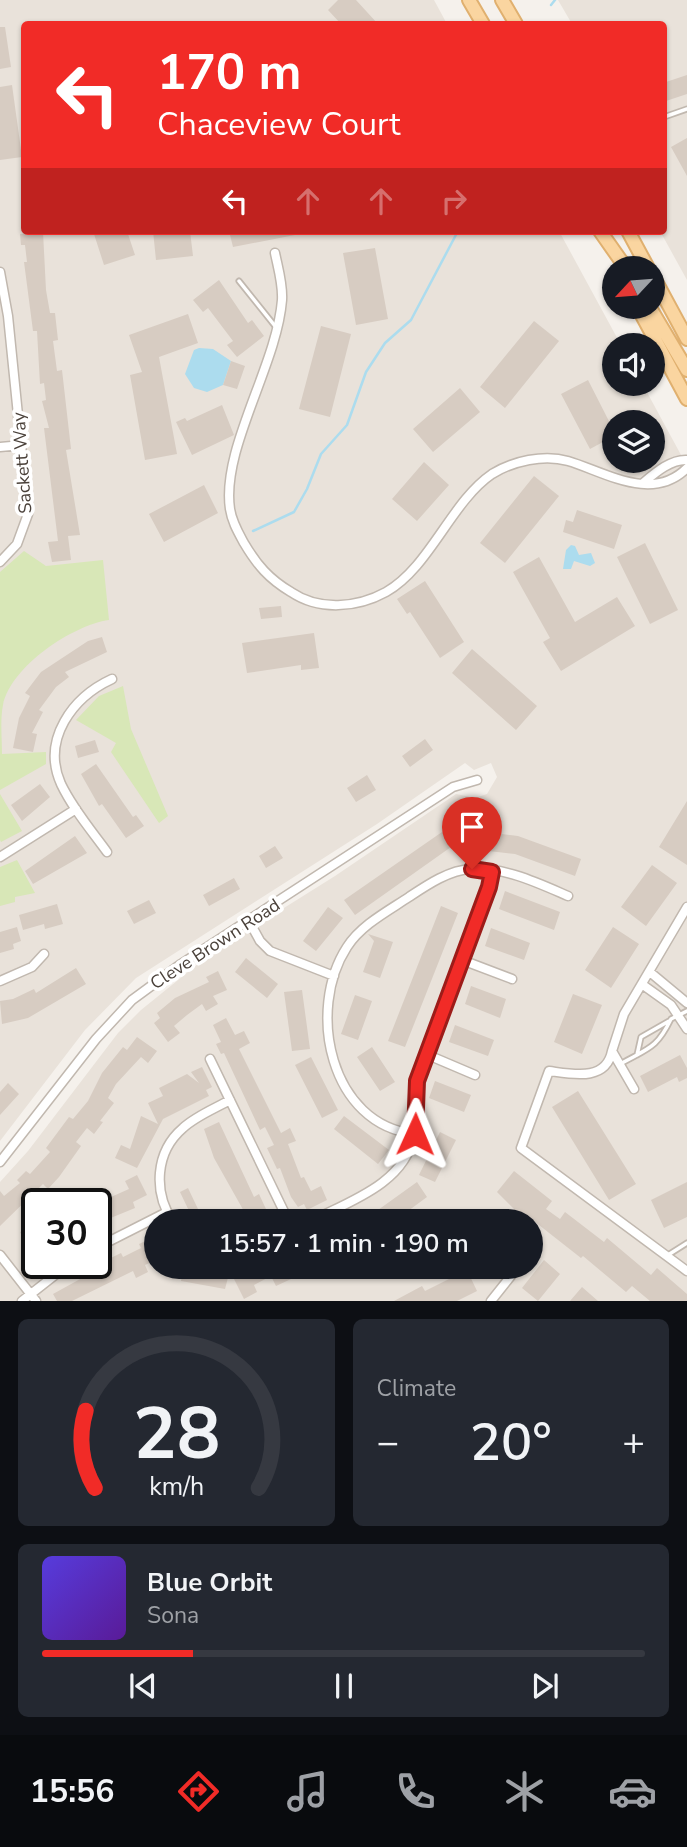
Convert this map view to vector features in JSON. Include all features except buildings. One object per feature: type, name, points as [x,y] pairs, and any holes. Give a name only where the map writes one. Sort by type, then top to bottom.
[{"type":"main road","points":[[469,0],[481,21]]},
{"type":"main road","points":[[502,0],[514,21]]},
{"type":"main road","points":[[600,235],[610,256]]},
{"type":"main road","points":[[601,235],[617,256]]},
{"type":"main road","points":[[630,235],[642,256]]},
{"type":"main road","points":[[665,298],[687,339]]},
{"type":"main road","points":[[644,319],[687,399]]},
{"type":"main road","points":[[657,319],[687,370]]},
{"type":"street","points":[[275,253],[282,286],[277,327],[234,461],[229,497],[235,526],[256,563],[266,575],[299,598],[323,605],[346,605],[384,593],[406,576],[480,484],[510,465],[536,459],[567,460],[608,478],[643,483],[663,482],[687,468]]},
{"type":"street","name":"Sackett Way","points":[[0,272],[28,500],[26,525],[17,544],[0,562]]},
{"type":"street","points":[[0,447],[22,445]]},
{"type":"street","points":[[643,483],[654,473],[680,460],[687,460]]},
{"type":"street","points":[[107,852],[76,809],[56,768],[60,732],[71,708],[81,696],[112,679]]},
{"type":"street","name":"Cleve Brown Road","points":[[0,1162],[96,1038],[132,1000],[181,964],[453,787],[477,780]]},
{"type":"street","points":[[0,857],[76,809]]},
{"type":"street","points":[[415,1134],[386,1127],[366,1112],[346,1087],[330,1052],[326,1013],[334,976],[347,947],[357,934],[426,886],[458,871],[472,869],[519,875],[568,896]]},
{"type":"street","points":[[333,1209],[383,1182],[404,1161],[415,1134],[415,1090],[492,872]]},
{"type":"street","points":[[687,907],[651,973],[624,1014],[604,1067],[591,1074],[549,1071],[521,1148],[687,1272]]},
{"type":"street","points":[[249,921],[260,941],[270,951],[334,976]]},
{"type":"street","points":[[0,981],[32,967],[44,954]]},
{"type":"street","points":[[462,960],[512,979]]},
{"type":"street","points":[[651,973],[687,1003]]},
{"type":"street","points":[[643,985],[671,1005],[687,1029]]},
{"type":"street","points":[[612,1051],[634,1088]]},
{"type":"street","points":[[428,1055],[475,1075]]},
{"type":"street","points":[[211,1059],[283,1209]]},
{"type":"street","points":[[166,1209],[159,1192],[164,1154],[186,1125],[230,1100]]},
{"type":"street","points":[[112,1240],[144,1224]]},
{"type":"street","points":[[0,1255],[33,1297]]},
{"type":"street","points":[[22,1301],[33,1297],[53,1279]]},
{"type":"street","points":[[491,1301],[508,1279]]},
{"type":"lane","points":[[667,116],[687,109]]},
{"type":"lane","points":[[239,281],[277,327]]},
{"type":"lane","points":[[638,1055],[641,1037],[679,1015]]},
{"type":"lane","points":[[620,1064],[664,1038],[679,1015]]},
{"type":"lane","points":[[667,1256],[687,1243]]},
{"type":"shaded area","points":[[0,0],[434,0],[445,21],[21,21],[21,235],[561,235],[602,310],[602,319],[607,319],[614,333],[602,333],[602,396],[649,396],[657,410],[602,410],[602,473],[665,473],[665,425],[687,466],[687,1301],[0,1301],[0,1182],[28,1151],[118,1033],[141,1010],[209,955],[335,876],[456,794],[475,798],[487,794],[497,777],[491,763],[474,770],[465,763],[377,824],[136,978],[85,1030],[0,1141]]},
{"type":"shaded area","points":[[558,0],[687,0],[687,280],[662,235],[667,235],[667,21],[570,21]]},
{"type":"green space","points":[[24,551],[46,566],[103,560],[109,620],[78,630],[46,650],[31,662],[8,690],[2,711],[2,754],[46,752],[46,764],[0,790],[0,572]]},
{"type":"green space","points":[[123,686],[131,729],[168,816],[159,823],[111,752],[116,743],[76,720],[99,696]]},
{"type":"green space","points":[[0,794],[22,831],[1,842],[0,840]]},
{"type":"green space","points":[[17,860],[35,893],[15,897],[15,902],[0,906],[0,867]]},
{"type":"water","points":[[213,349],[231,361],[223,385],[207,392],[194,388],[185,374],[194,350]]},
{"type":"water","points":[[571,545],[575,546],[579,555],[591,553],[595,563],[590,566],[574,561],[571,569],[563,569],[566,550]]},
{"type":"waterway","points":[[551,5],[555,0]]},
{"type":"waterway","points":[[253,531],[294,512],[321,454],[347,425],[366,372],[385,343],[411,320],[456,235]]},
{"type":"route","points":[[415,1134],[417,1081],[489,887],[492,872],[472,869]]}]
